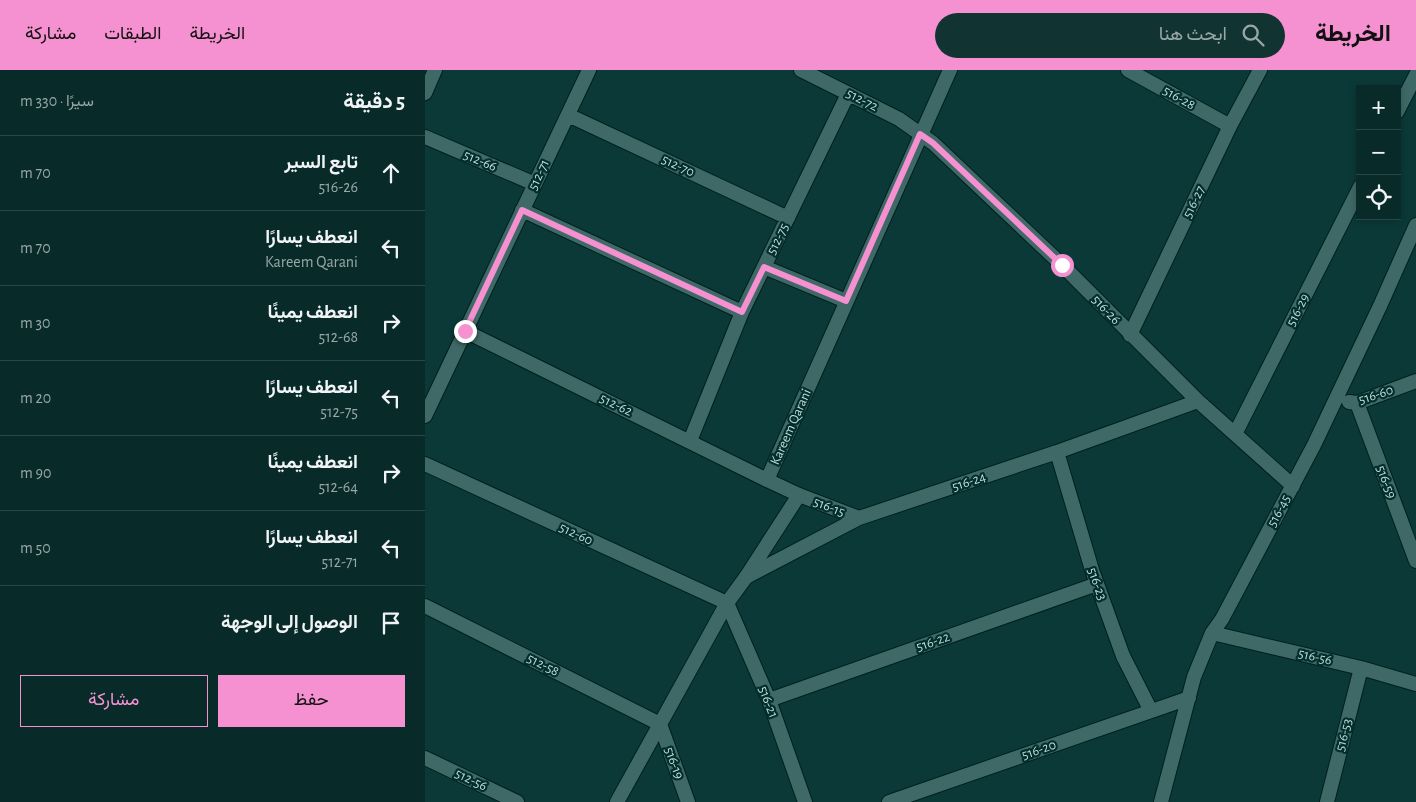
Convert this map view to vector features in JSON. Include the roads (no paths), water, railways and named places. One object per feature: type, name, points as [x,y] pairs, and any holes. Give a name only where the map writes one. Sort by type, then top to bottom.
[{"type":"street","points":[[425,93],[435,70]]},
{"type":"street","name":"512-71","points":[[425,416],[589,70]]},
{"type":"street","name":"512-72","points":[[801,70],[899,120],[920,134]]},
{"type":"street","name":"Kareem Qarani","points":[[799,495],[767,480],[950,70]]},
{"type":"street","name":"516-28","points":[[1128,70],[1230,126]]},
{"type":"street","name":"516-27","points":[[1130,335],[1230,126],[1260,70]]},
{"type":"street","points":[[1401,104],[1416,75]]},
{"type":"street","name":"512-75","points":[[690,442],[742,312],[848,94]]},
{"type":"street","name":"512-70","points":[[567,115],[788,218]]},
{"type":"street","name":"516-26","points":[[920,134],[933,143],[1062,265],[1198,401],[1293,486]]},
{"type":"street","name":"512-66","points":[[425,138],[535,184]]},
{"type":"street","name":"516-29","points":[[1235,434],[1356,195]]},
{"type":"street","points":[[522,210],[742,312]]},
{"type":"street","name":"516-45","points":[[1161,802],[1195,677],[1212,632],[1221,619],[1293,486],[1416,225]]},
{"type":"street","points":[[764,267],[846,301]]},
{"type":"street","name":"512-62","points":[[465,331],[767,480]]},
{"type":"street","name":"516-60","points":[[1335,400],[1357,403],[1416,382]]},
{"type":"street","name":"516-24","points":[[746,577],[859,518],[1057,452],[1198,401]]},
{"type":"street","name":"516-59","points":[[1357,403],[1416,561]]},
{"type":"street","name":"516-23","points":[[1057,452],[1097,584],[1123,656],[1151,711]]},
{"type":"street","name":"512-60","points":[[425,464],[727,603]]},
{"type":"street","points":[[617,802],[727,603],[799,495]]},
{"type":"street","name":"516-15","points":[[799,495],[859,518]]},
{"type":"street","name":"516-22","points":[[769,700],[1097,584]]},
{"type":"street","name":"516-21","points":[[727,603],[769,700],[805,802]]},
{"type":"street","name":"512-58","points":[[425,606],[660,724]]},
{"type":"street","name":"516-56","points":[[1212,632],[1361,668],[1416,684]]},
{"type":"street","name":"516-53","points":[[1327,802],[1361,668]]},
{"type":"street","name":"516-20","points":[[889,802],[1189,698]]},
{"type":"street","name":"516-19","points":[[660,724],[688,802]]},
{"type":"street","name":"512-56","points":[[425,758],[517,802]]}]
